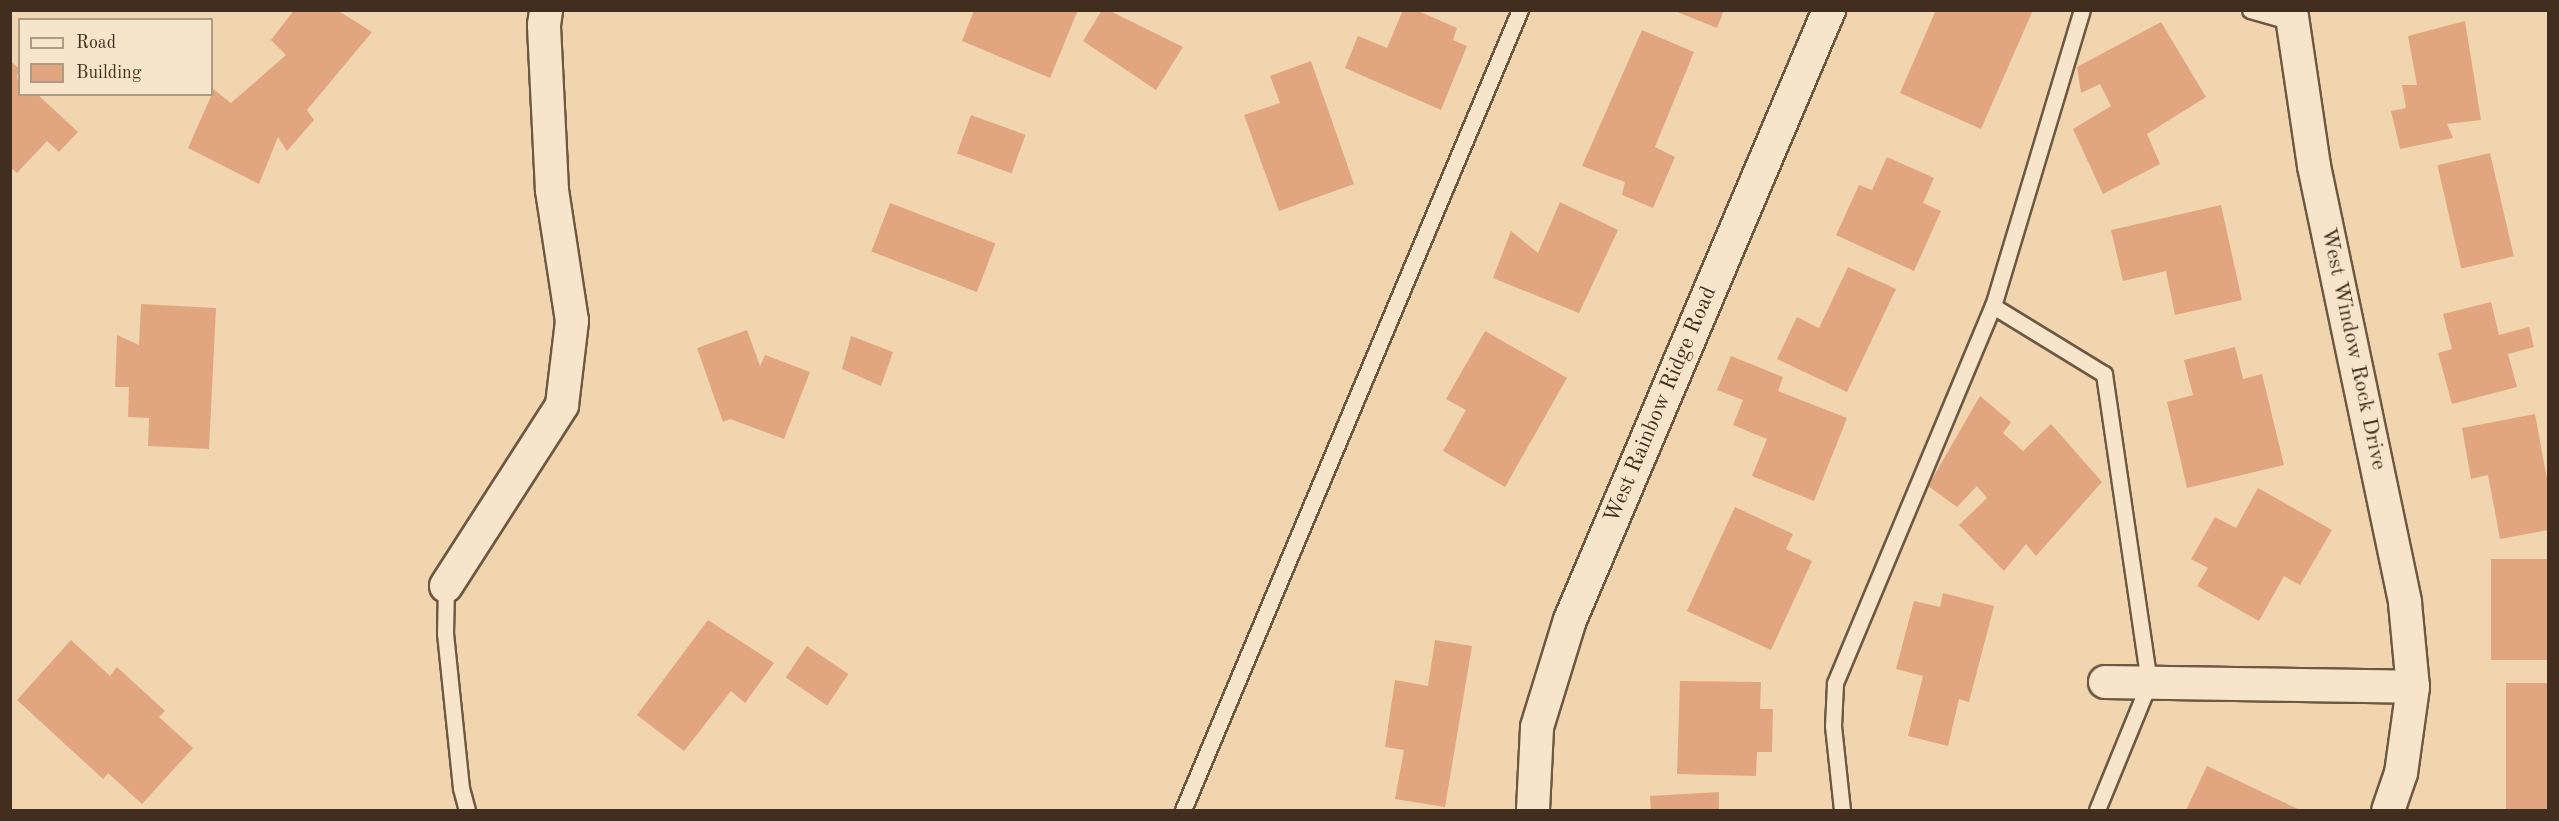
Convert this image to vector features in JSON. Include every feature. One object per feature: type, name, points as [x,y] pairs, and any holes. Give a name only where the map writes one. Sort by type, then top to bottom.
[{"type":"street","points":[[446,586],[562,405],[572,321],[552,190],[544,25],[546,10]]},
{"type":"street","name":"West Rainbow Ridge Road","points":[[1533,810],[1537,727],[1570,620],[1829,10]]},
{"type":"street","name":"West Window Rock Drive","points":[[2292,16],[2314,166],[2401,579],[2413,687],[2401,773],[2388,810]]},
{"type":"street","points":[[2105,682],[2413,687]]},
{"type":"lane","points":[[1184,810],[1520,10]]},
{"type":"lane","points":[[1842,810],[1833,726],[1835,683],[1993,306],[2082,10]]},
{"type":"lane","points":[[2250,10],[2292,16]]},
{"type":"lane","points":[[1993,306],[2104,374],[2149,683],[2097,810]]},
{"type":"lane","points":[[446,586],[446,644],[461,788],[467,810]]},
{"type":"building","points":[[294,10],[337,10],[372,32],[307,110],[314,120],[287,151],[278,137],[259,184],[188,148],[213,96],[213,89],[231,103],[286,55],[271,40]]},
{"type":"building","points":[[974,10],[1078,10],[1050,78],[962,41]]},
{"type":"building","points":[[1102,10],[1108,10],[1183,47],[1156,90],[1083,41]]},
{"type":"building","points":[[1403,10],[1416,10],[1457,28],[1453,40],[1467,46],[1441,110],[1345,68],[1358,36],[1387,48]]},
{"type":"building","points":[[1672,10],[1724,10],[1717,28]]},
{"type":"building","points":[[1936,10],[2033,10],[1981,129],[1900,93]]},
{"type":"building","points":[[2465,21],[2481,120],[2447,124],[2453,138],[2400,149],[2391,111],[2406,108],[2402,85],[2417,85],[2408,36]]},
{"type":"building","points":[[2161,22],[2206,97],[2147,134],[2160,164],[2103,194],[2073,129],[2111,106],[2100,84],[2081,93],[2077,67]]},
{"type":"building","points":[[1642,30],[1694,52],[1655,147],[1675,157],[1653,208],[1622,195],[1625,182],[1582,166]]},
{"type":"building","points":[[10,61],[18,67],[18,96],[39,96],[78,132],[59,152],[47,141],[17,173],[10,167]]},
{"type":"building","points":[[1311,61],[1354,184],[1279,211],[1244,115],[1280,103],[1270,76]]},
{"type":"building","points":[[971,115],[1026,135],[1011,173],[957,154]]},
{"type":"building","points":[[2490,153],[2514,256],[2461,268],[2437,165]]},
{"type":"building","points":[[1887,157],[1934,178],[1923,203],[1941,211],[1914,271],[1836,235],[1859,185],[1872,190]]},
{"type":"building","points":[[1560,202],[1618,230],[1579,313],[1493,278],[1511,231],[1538,253]]},
{"type":"building","points":[[890,203],[995,243],[977,292],[871,252]]},
{"type":"building","points":[[2221,205],[2242,300],[2175,315],[2166,271],[2123,281],[2111,230]]},
{"type":"building","points":[[1848,267],[1896,289],[1847,392],[1777,359],[1797,317],[1819,328]]},
{"type":"building","points":[[2491,302],[2499,335],[2529,327],[2534,347],[2508,354],[2517,387],[2452,404],[2438,353],[2452,349],[2443,314]]},
{"type":"building","points":[[141,304],[216,308],[209,449],[148,446],[149,418],[128,417],[129,387],[115,387],[117,335],[139,345]]},
{"type":"building","points":[[747,330],[760,366],[765,355],[810,372],[784,439],[730,419],[723,422],[697,348]]},
{"type":"building","points":[[1485,331],[1567,378],[1505,487],[1443,451],[1466,410],[1446,399]]},
{"type":"building","points":[[851,336],[893,352],[881,386],[842,369]]},
{"type":"building","points":[[2235,347],[2243,379],[2262,374],[2284,465],[2187,488],[2167,402],[2193,395],[2184,360]]},
{"type":"building","points":[[1731,356],[1783,377],[1778,391],[1847,418],[1814,501],[1752,476],[1767,439],[1733,425],[1743,400],[1717,390]]},
{"type":"building","points":[[1980,396],[2011,422],[2003,433],[2023,451],[2051,424],[2102,482],[2036,556],[2026,544],[2004,571],[1959,525],[1987,498],[1977,486],[1957,507],[1928,486]]},
{"type":"building","points":[[2535,414],[2548,484],[2548,530],[2500,539],[2488,475],[2471,479],[2462,428]]},
{"type":"building","points":[[2258,488],[2332,530],[2300,585],[2284,576],[2259,621],[2197,586],[2208,568],[2191,559],[2215,517],[2236,528]]},
{"type":"building","points":[[1735,507],[1793,534],[1786,549],[1812,561],[1771,650],[1687,611]]},
{"type":"building","points":[[2491,559],[2548,559],[2548,660],[2491,660]]},
{"type":"building","points":[[1943,593],[1994,606],[1969,702],[1959,699],[1948,746],[1908,736],[1923,676],[1896,669],[1914,601],[1940,607]]},
{"type":"building","points":[[708,620],[774,663],[745,703],[731,691],[684,751],[637,715]]},
{"type":"building","points":[[71,640],[110,676],[117,667],[165,711],[159,717],[193,748],[142,804],[108,773],[103,779],[17,700]]},
{"type":"building","points":[[1435,640],[1472,646],[1445,807],[1395,799],[1404,750],[1385,747],[1395,680],[1428,686]]},
{"type":"building","points":[[807,646],[848,674],[827,705],[786,678]]},
{"type":"building","points":[[1680,681],[1761,682],[1760,709],[1773,709],[1772,752],[1757,752],[1756,776],[1677,774]]},
{"type":"building","points":[[2506,683],[2548,683],[2548,810],[2506,810]]},
{"type":"building","points":[[2207,766],[2300,810],[2186,810]]},
{"type":"building","points":[[1719,792],[1719,810],[1651,810],[1650,796]]}]
